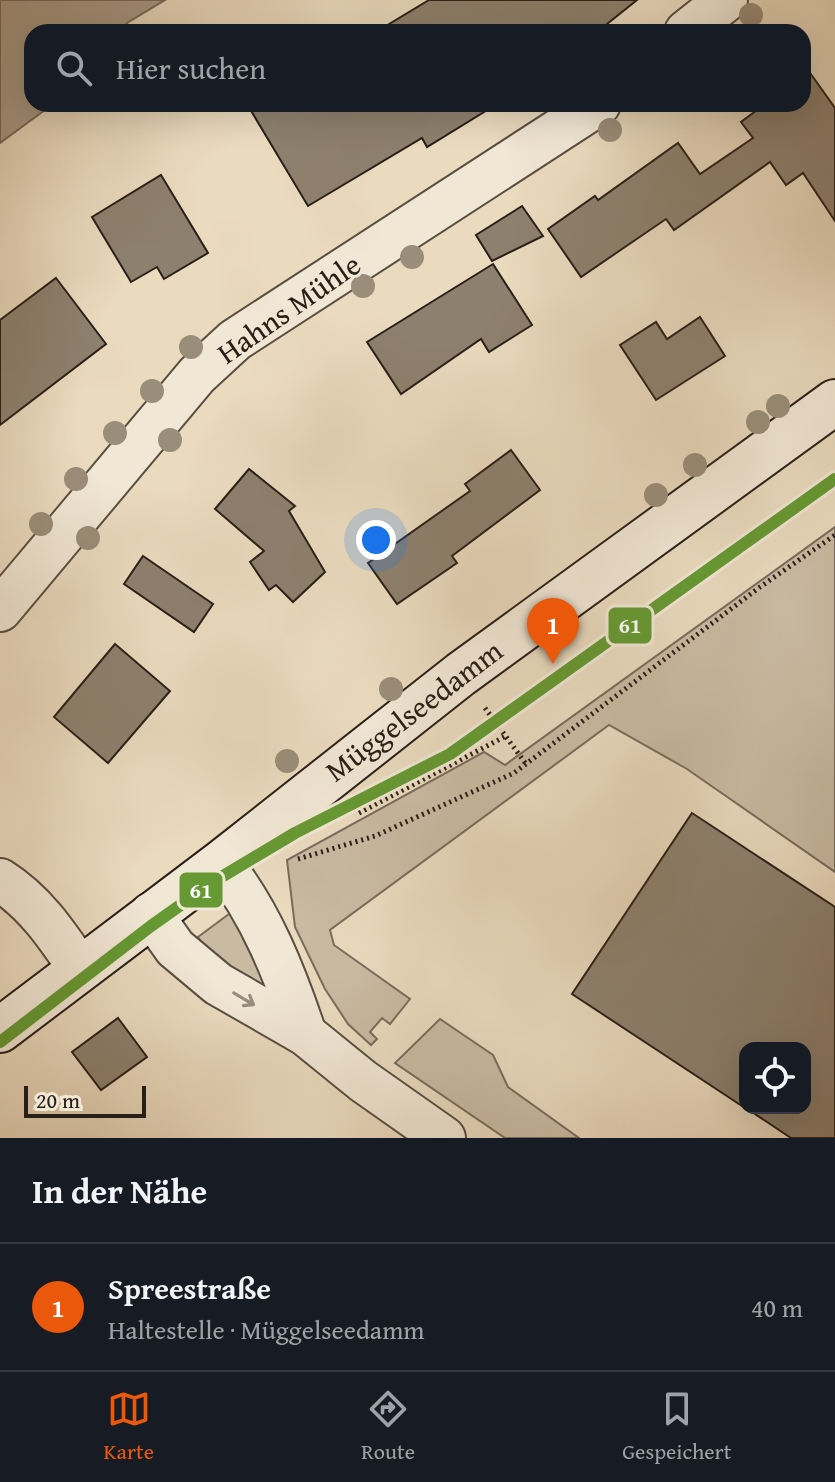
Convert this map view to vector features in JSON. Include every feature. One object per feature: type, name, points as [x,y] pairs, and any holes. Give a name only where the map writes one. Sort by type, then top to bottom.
[{"type":"main road","name":"Müggelseedamm","points":[[0,1030],[221,863],[461,674],[835,402]]},
{"type":"street","points":[[696,24],[726,0]]},
{"type":"street","name":"Hahns Mühle","points":[[0,610],[197,375],[235,340],[587,112]]},
{"type":"street","points":[[221,863],[250,902],[264,929],[305,1034]]},
{"type":"street","points":[[0,880],[16,890],[45,919],[80,969]]},
{"type":"street","points":[[151,914],[175,948],[208,976],[305,1034],[363,1081],[444,1138]]},
{"type":"path","points":[[291,859],[304,859],[375,836],[514,773],[760,587],[835,535]]},
{"type":"path","points":[[348,818],[506,736]]},
{"type":"shaded area","points":[[0,0],[165,0],[126,24],[24,24],[24,112],[42,112],[0,143]]},
{"type":"shaded area","points":[[835,527],[835,872],[687,769],[609,725],[330,930],[334,945],[410,999],[390,1024],[382,1018],[370,1032],[377,1039],[371,1045],[348,1024],[325,989],[295,927],[287,860],[484,752],[505,765]]},
{"type":"shaded area","points":[[233,911],[275,988],[267,999],[212,959],[198,937]]},
{"type":"shaded area","points":[[440,1019],[493,1055],[508,1087],[579,1138],[505,1138],[395,1063]]},
{"type":"building","points":[[429,0],[637,0],[607,24],[389,24]]},
{"type":"building","points":[[811,74],[835,108],[835,221],[803,173],[786,185],[770,162],[674,230],[666,219],[581,277],[548,229],[595,196],[598,200],[678,143],[700,174],[753,138],[741,122],[754,112],[811,112]]},
{"type":"building","points":[[252,112],[484,112],[427,147],[422,138],[308,206]]},
{"type":"building","points":[[161,175],[208,253],[164,279],[157,267],[131,282],[92,217]]},
{"type":"building","points":[[522,206],[543,236],[492,261],[476,235]]},
{"type":"building","points":[[493,264],[532,325],[489,352],[481,339],[401,394],[367,342]]},
{"type":"building","points":[[56,278],[106,344],[0,425],[0,320]]},
{"type":"building","points":[[700,317],[725,356],[656,400],[620,345],[656,322],[667,339]]},
{"type":"building","points":[[511,450],[540,490],[452,556],[457,563],[397,604],[368,563],[470,491],[465,484]]},
{"type":"building","points":[[249,469],[295,506],[289,511],[325,572],[293,602],[276,585],[269,590],[250,562],[264,551],[215,509]]},
{"type":"building","points":[[143,556],[213,604],[194,632],[124,584]]},
{"type":"building","points":[[115,644],[170,691],[108,763],[54,717]]},
{"type":"building","points":[[692,813],[835,907],[835,1138],[791,1138],[755,1114],[811,1114],[811,1042],[739,1042],[739,1104],[572,994]]},
{"type":"building","points":[[118,1018],[147,1057],[101,1090],[72,1052]]},
{"type":"transit line","name":"61","points":[[0,1042],[213,882],[295,833],[450,754],[835,479]]},
{"type":"place","name":"Spreestraße","points":[[553,664]]}]
